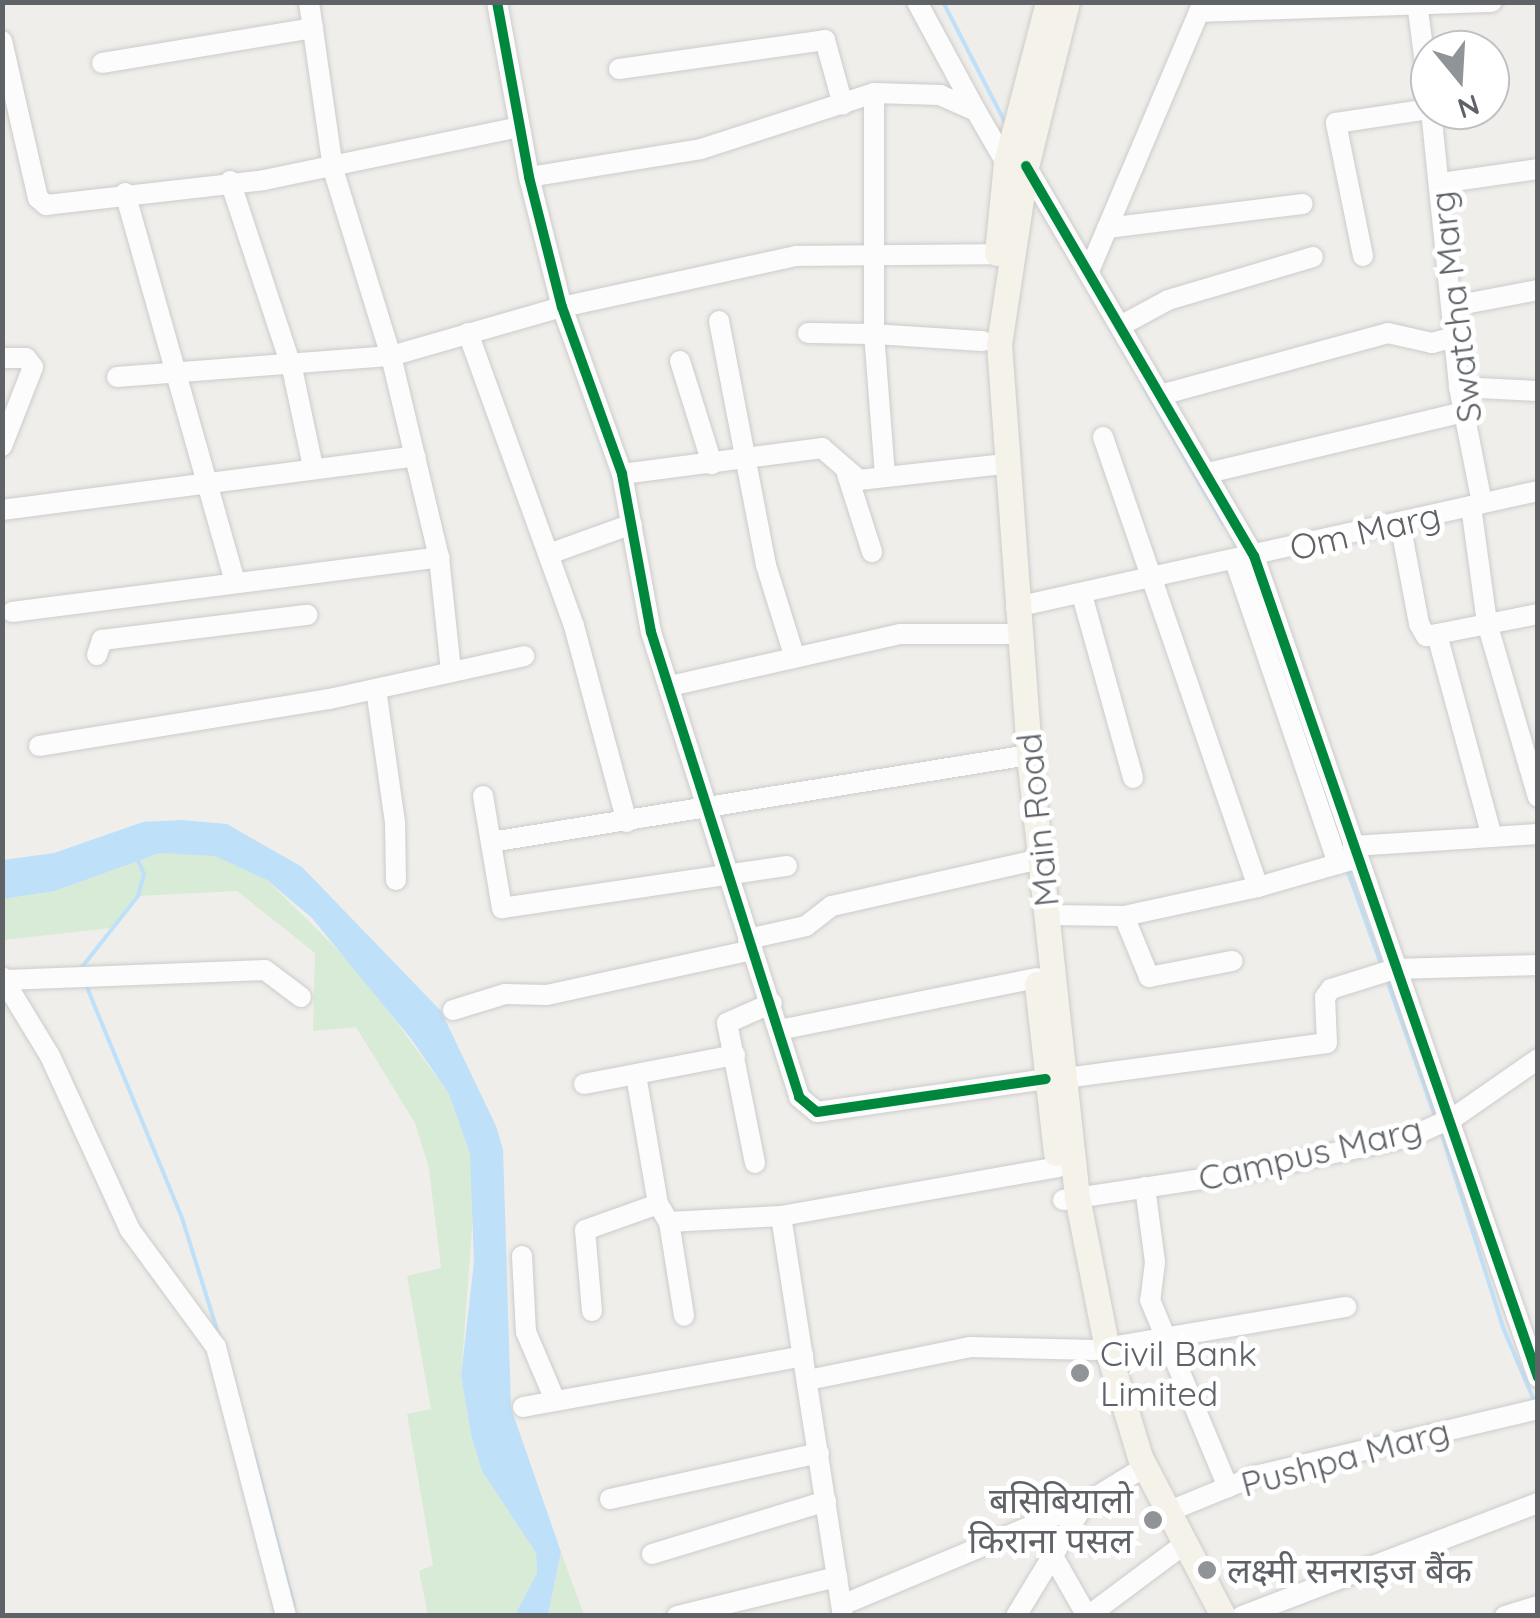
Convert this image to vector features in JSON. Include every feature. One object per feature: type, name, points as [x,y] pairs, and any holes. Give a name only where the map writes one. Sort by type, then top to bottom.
[{"type":"main road","name":"Main Road","points":[[1010,635],[1016,607],[983,341],[1005,254],[1048,2]]},
{"type":"main road","name":"Main Road","points":[[1018,173],[1067,2]]},
{"type":"main road","name":"Main Road","points":[[1005,254],[999,344],[999,464],[1037,978],[1070,1199],[1100,1349],[1134,1473],[1160,1515],[1206,1616]]},
{"type":"main road","name":"Main Road","points":[[1022,756],[1046,915],[1058,1167],[1070,1199]]},
{"type":"main road","name":"Main Road","points":[[1100,1349],[1160,1515]]},
{"type":"main road","name":"Main Road","points":[[1177,1549],[1223,1616]]},
{"type":"street","points":[[309,2],[333,169],[391,356],[439,558],[451,672]]},
{"type":"street","points":[[498,2],[529,177],[562,307],[622,474],[651,632],[799,1097],[817,1112],[1327,1043],[1325,997],[1332,989],[1395,969],[1538,965]]},
{"type":"street","points":[[917,2],[976,111],[1089,270],[1208,473],[1244,558],[1348,858],[1395,969],[1538,1376]]},
{"type":"street","points":[[1089,270],[1201,7],[1492,2]]},
{"type":"street","name":"Swatcha Marg","points":[[1417,3],[1420,30]]},
{"type":"street","points":[[102,63],[314,28]]},
{"type":"street","points":[[618,69],[825,40],[843,104]]},
{"type":"street","points":[[2,41],[38,198],[50,205],[333,169],[520,126]]},
{"type":"street","points":[[529,177],[700,149],[874,93],[940,95],[976,111]]},
{"type":"street","points":[[874,93],[874,334],[884,476]]},
{"type":"street","points":[[1363,256],[1336,123],[1410,110]]},
{"type":"street","name":"Swatcha Marg","points":[[1433,130],[1487,623],[1538,796]]},
{"type":"street","points":[[1440,183],[1538,169]]},
{"type":"street","points":[[230,181],[292,368],[313,467]]},
{"type":"street","points":[[125,193],[210,479],[234,583]]},
{"type":"street","points":[[1107,228],[1303,204]]},
{"type":"street","points":[[117,377],[292,368],[391,356],[562,307],[796,256],[873,251],[1005,254]]},
{"type":"street","points":[[1122,325],[1168,300],[1314,257]]},
{"type":"street","points":[[1454,306],[1538,290]]},
{"type":"street","points":[[719,321],[749,460],[766,564],[796,658]]},
{"type":"street","points":[[1164,394],[1388,332],[1432,343],[1458,336]]},
{"type":"street","points":[[468,333],[550,554],[627,822]]},
{"type":"street","points":[[808,334],[983,341]]},
{"type":"street","points":[[2,358],[26,358],[33,367],[2,446]]},
{"type":"street","points":[[680,361],[712,464]]},
{"type":"street","points":[[1459,387],[1538,390]]},
{"type":"street","points":[[1208,473],[1465,412]]},
{"type":"street","points":[[1103,437],[1258,888]]},
{"type":"street","points":[[622,474],[822,448],[836,454],[847,474],[872,552]]},
{"type":"street","points":[[2,510],[210,479],[415,456]]},
{"type":"street","points":[[847,474],[884,476],[999,464]]},
{"type":"street","name":"Om Marg","points":[[1016,607],[1538,491]]},
{"type":"street","points":[[1400,523],[1419,624],[1426,636],[1538,614]]},
{"type":"street","points":[[550,554],[632,524]]},
{"type":"street","points":[[12,612],[439,558]]},
{"type":"street","points":[[187,589],[187,628]]},
{"type":"street","points":[[1082,595],[1133,778]]},
{"type":"street","points":[[96,655],[102,640],[307,614]]},
{"type":"street","points":[[670,686],[900,634],[1010,635]]},
{"type":"street","points":[[1438,634],[1492,837]]},
{"type":"street","points":[[40,746],[376,689],[524,656]]},
{"type":"street","points":[[376,689],[396,823],[396,880]]},
{"type":"street","points":[[491,842],[708,810],[1022,756]]},
{"type":"street","points":[[483,796],[502,908],[788,866]]},
{"type":"street","points":[[1046,915],[1124,916],[1258,888],[1348,858],[1538,834]]},
{"type":"street","points":[[453,1010],[505,994],[547,995],[750,945],[806,926],[832,906],[1028,862]]},
{"type":"street","points":[[1124,916],[1149,977],[1232,962]]},
{"type":"street","points":[[286,1616],[216,1348],[130,1230],[50,1056],[4,979],[265,970],[301,997]]},
{"type":"street","points":[[780,1030],[1037,978]]},
{"type":"street","points":[[755,1163],[730,1017],[772,1003]]},
{"type":"street","points":[[584,1084],[735,1055]]},
{"type":"street","name":"Campus Marg","points":[[1070,1199],[1412,1136],[1448,1120],[1538,1059]]},
{"type":"street","points":[[636,1075],[684,1316]]},
{"type":"street","points":[[592,1311],[585,1230],[663,1213],[781,1216],[1058,1167]]},
{"type":"street","points":[[1144,1187],[1154,1262],[1150,1300],[1228,1487]]},
{"type":"street","points":[[781,1216],[842,1610],[1084,1504],[1134,1473]]},
{"type":"street","points":[[522,1256],[526,1332],[556,1400]]},
{"type":"street","points":[[808,1380],[970,1347],[1100,1349],[1346,1306]]},
{"type":"street","points":[[523,1407],[803,1356]]},
{"type":"street","name":"Pushpa Marg","points":[[1160,1515],[1228,1487],[1538,1409]]},
{"type":"street","points":[[610,1499],[819,1454]]},
{"type":"street","points":[[652,1554],[826,1501]]},
{"type":"street","points":[[1016,1616],[1084,1504]]},
{"type":"street","points":[[1242,1616],[1538,1504]]},
{"type":"street","points":[[1054,1558],[1087,1616],[1177,1549]]},
{"type":"street","points":[[677,1616],[838,1577]]},
{"type":"street","points":[[1505,1616],[1538,1606]]},
{"type":"green space","points":[[160,853],[215,855],[267,880],[359,971],[449,1094],[470,1154],[474,1202],[461,1376],[472,1439],[482,1471],[536,1553],[537,1573],[515,1615],[428,1615],[419,1571],[433,1565],[407,1414],[431,1409],[407,1276],[441,1268],[429,1168],[415,1123],[356,1027],[313,1031],[315,953],[237,891],[138,896],[111,928],[3,940],[3,899],[55,891]]},
{"type":"green space","points":[[561,1552],[584,1615],[548,1616]]},
{"type":"water","points":[[143,822],[227,824],[302,867],[441,1011],[496,1126],[503,1149],[511,1408],[561,1552],[548,1615],[515,1615],[537,1573],[536,1553],[482,1471],[472,1439],[461,1376],[474,1262],[470,1154],[449,1094],[412,1040],[312,918],[267,880],[215,856],[160,853],[55,891],[3,899],[3,860],[54,853]]},
{"type":"waterway","points":[[943,2],[1005,122]]},
{"type":"waterway","points":[[1145,389],[1223,523]]},
{"type":"waterway","points":[[1309,745],[1315,764]]},
{"type":"waterway","points":[[82,967],[138,896],[144,874],[137,858]]},
{"type":"waterway","points":[[1347,869],[1381,964]]},
{"type":"waterway","points":[[1386,977],[1436,1119]]},
{"type":"waterway","points":[[86,985],[182,1218],[219,1336]]},
{"type":"waterway","points":[[1442,1135],[1504,1330],[1533,1398]]},
{"type":"waterway","points":[[253,1451],[294,1606]]},
{"type":"cycle path","points":[[497,2],[529,177],[562,307],[622,474],[651,632],[799,1097],[817,1112],[1046,1079]]},
{"type":"cycle path","points":[[1026,166],[1254,556],[1538,1377]]},
{"type":"place","name":"Civil Bank Limited","points":[[1080,1373]]},
{"type":"place","name":"बसिबियालो किराना पसल","points":[[1153,1520]]},
{"type":"place","name":"लक्ष्मी सनराइज बैंक","points":[[1207,1570]]}]
